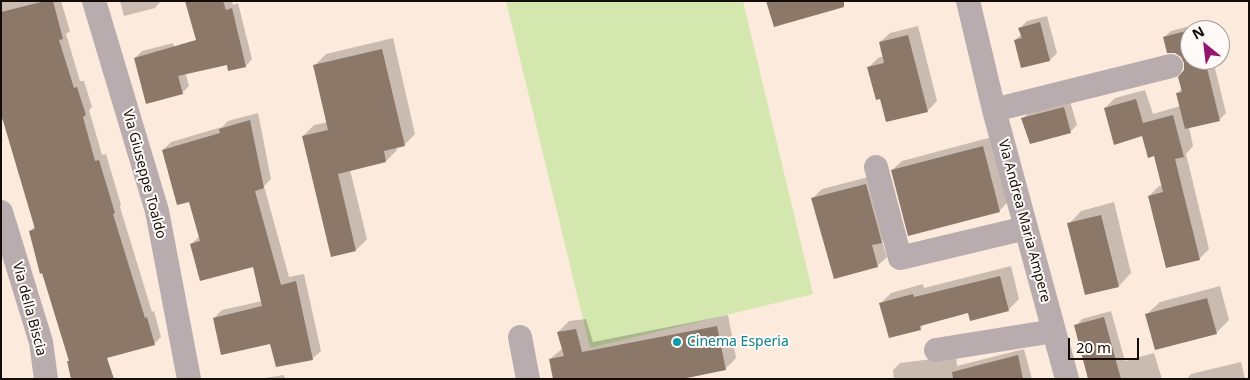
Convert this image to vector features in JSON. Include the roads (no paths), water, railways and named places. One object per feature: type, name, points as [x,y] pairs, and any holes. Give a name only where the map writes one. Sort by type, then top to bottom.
[{"type":"street","name":"Via Giuseppe Toaldo","points":[[94,1],[157,211],[189,379]]},
{"type":"street","name":"Via Andrea Maria Ampere","points":[[968,1],[994,110],[1068,379]]},
{"type":"street","points":[[994,110],[1171,66]]},
{"type":"street","points":[[876,167],[900,258],[1026,228]]},
{"type":"street","name":"Via della Biscia","points":[[1,212],[41,342],[46,379]]},
{"type":"street","points":[[936,350],[1054,331]]},
{"type":"street","points":[[520,337],[528,379]]},
{"type":"place","name":"Cinema Esperia","points":[[677,342]]}]
